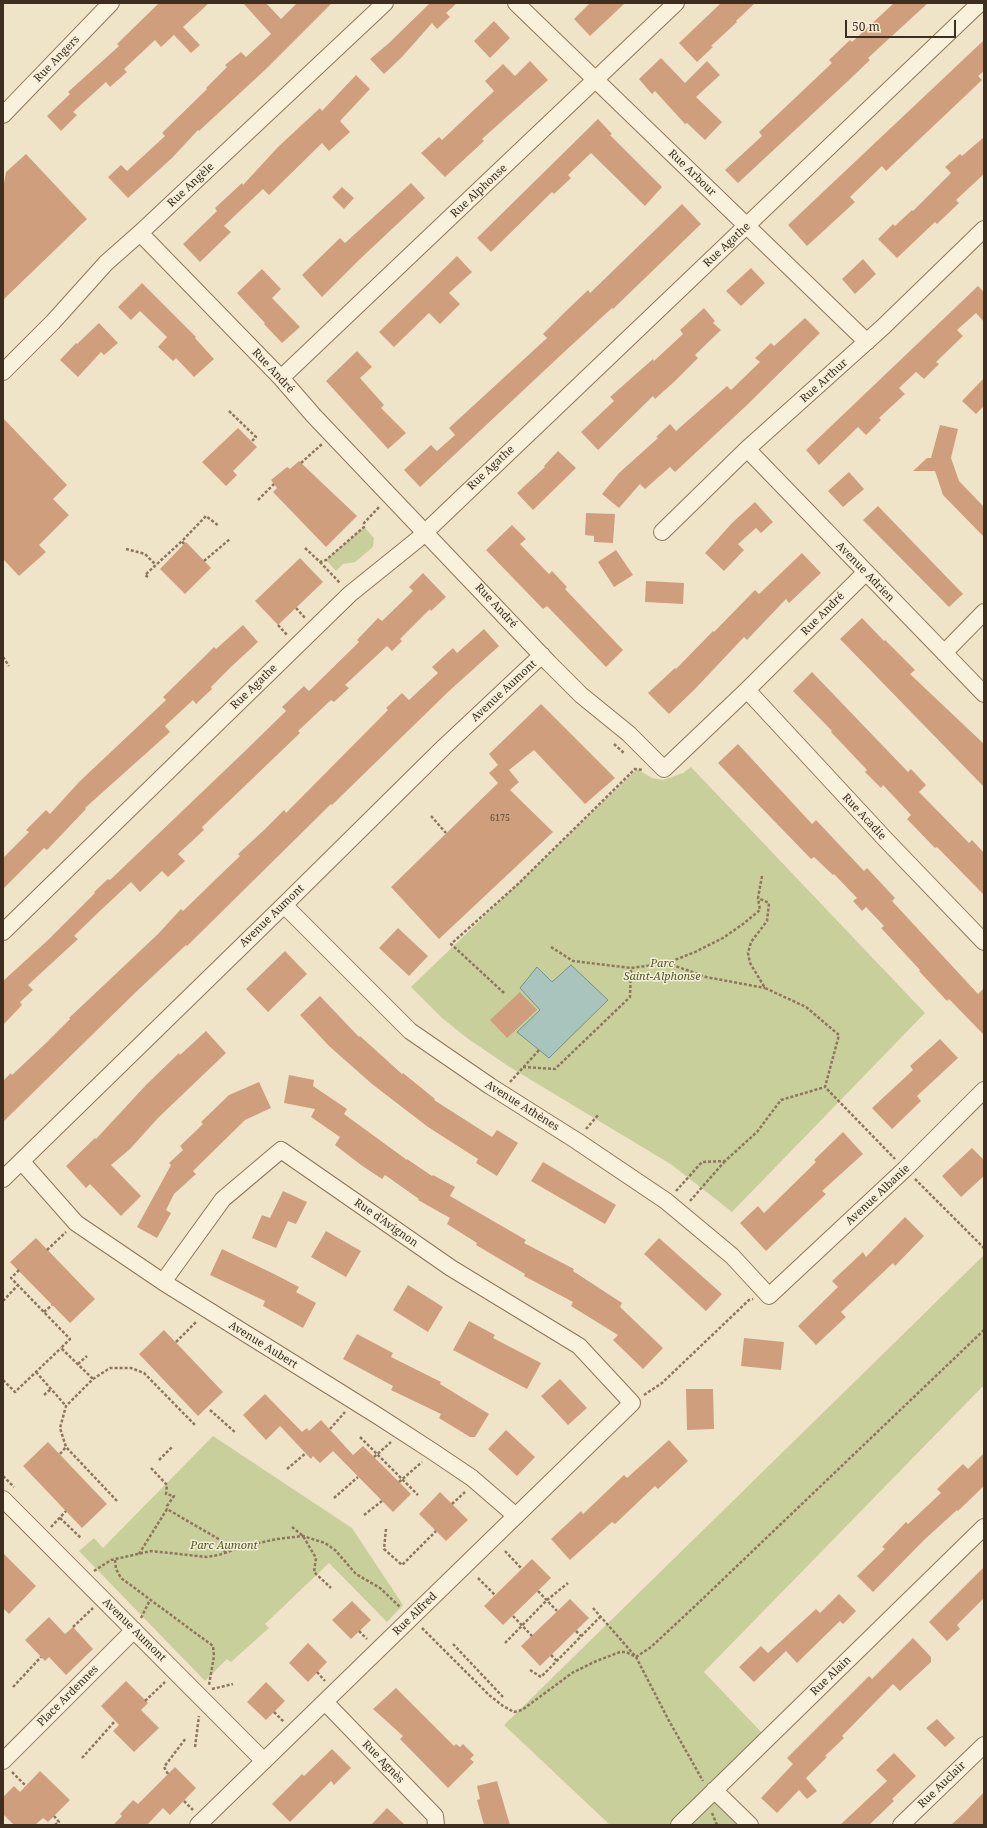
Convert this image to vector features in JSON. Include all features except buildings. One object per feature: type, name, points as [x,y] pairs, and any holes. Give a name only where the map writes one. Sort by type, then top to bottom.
[{"type":"street","name":"Rue Angers","points":[[3,115],[111,3]]},
{"type":"street","name":"Rue Angèle","points":[[3,372],[53,322],[106,263],[140,233],[385,3]]},
{"type":"street","name":"Rue Arbour","points":[[516,3],[867,342]]},
{"type":"street","name":"Rue Alphonse","points":[[281,378],[597,80],[676,3]]},
{"type":"street","name":"Rue Agathe","points":[[3,932],[350,594],[417,540],[424,531],[747,227],[980,3]]},
{"type":"street","name":"Rue Arthur","points":[[662,532],[747,449],[867,342],[984,229]]},
{"type":"street","name":"Rue André","points":[[140,233],[281,378],[332,435],[581,695],[629,734],[664,768],[747,690],[866,572]]},
{"type":"street","name":"Avenue Adrien","points":[[747,449],[984,694]]},
{"type":"street","points":[[944,653],[984,612]]},
{"type":"street","name":"Avenue Aumont","points":[[3,1179],[444,747],[542,655]]},
{"type":"street","name":"Rue Acadie","points":[[747,690],[880,834],[984,942]]},
{"type":"street","name":"Avenue Athènes","points":[[284,905],[410,1031],[501,1093],[577,1141],[666,1201],[732,1256],[769,1296]]},
{"type":"street","name":"Avenue Albanie","points":[[769,1296],[905,1169],[984,1090]]},
{"type":"street","name":"Rue d'Avignon","points":[[163,1282],[223,1199],[281,1150],[451,1268],[579,1346],[632,1403]]},
{"type":"street","name":"Avenue Aubert","points":[[22,1162],[76,1224],[163,1282],[355,1401],[432,1451],[472,1478],[516,1516]]},
{"type":"street","name":"Rue Alfred","points":[[197,1819],[264,1761],[632,1403]]},
{"type":"street","name":"Avenue Aumont","points":[[3,1499],[175,1672],[203,1695],[264,1761]]},
{"type":"street","name":"Rue Alain","points":[[679,1825],[984,1527]]},
{"type":"street","name":"Place Ardennes","points":[[6,1765],[134,1630]]},
{"type":"street","name":"Rue Agnès","points":[[324,1702],[435,1816],[436,1825]]},
{"type":"street","name":"Rue Auclair","points":[[901,1825],[984,1745]]},
{"type":"street","points":[[711,1793],[750,1825]]},
{"type":"path","points":[[229,411],[256,437],[252,441]]},
{"type":"path","points":[[301,463],[332,435]]},
{"type":"path","points":[[258,500],[274,484]]},
{"type":"path","points":[[320,562],[326,560],[364,526],[364,523],[390,495]]},
{"type":"path","points":[[148,577],[145,575],[182,541],[206,516],[219,526]]},
{"type":"path","points":[[204,561],[230,539]]},
{"type":"path","points":[[305,548],[350,594]]},
{"type":"path","points":[[126,549],[145,554],[156,565]]},
{"type":"path","points":[[3,657],[9,666]]},
{"type":"path","points":[[504,993],[450,944],[516,885],[635,769]]},
{"type":"path","points":[[431,816],[446,833]]},
{"type":"path","points":[[551,947],[573,961],[632,968],[667,963],[695,952],[723,938],[760,910],[758,898],[762,876]]},
{"type":"path","points":[[758,898],[769,903],[768,921],[751,942],[748,952],[750,963],[765,988]]},
{"type":"path","points":[[667,963],[706,977],[765,988],[806,1007],[838,1035],[825,1087]]},
{"type":"path","points":[[523,1068],[555,1069],[630,998],[632,968]]},
{"type":"path","points":[[501,1093],[540,1049]]},
{"type":"path","points":[[679,1212],[725,1161],[757,1132],[782,1100],[825,1087]]},
{"type":"path","points":[[825,1087],[984,1248]]},
{"type":"path","points":[[577,1141],[599,1114]]},
{"type":"path","points":[[666,1201],[702,1162],[725,1161]]},
{"type":"path","points":[[47,1250],[76,1224]]},
{"type":"path","points":[[3,1380],[15,1392],[70,1339],[11,1278],[19,1270]]},
{"type":"path","points":[[3,1301],[18,1285]]},
{"type":"path","points":[[632,1403],[662,1383],[749,1300],[769,1296]]},
{"type":"path","points":[[44,1312],[52,1305]]},
{"type":"path","points":[[176,1342],[208,1310]]},
{"type":"path","points":[[636,1657],[693,1608],[984,1330]]},
{"type":"path","points":[[61,1348],[93,1379]]},
{"type":"path","points":[[78,1364],[87,1356]]},
{"type":"path","points":[[118,1501],[66,1447],[60,1428],[66,1406],[93,1379],[110,1368],[131,1368],[144,1373],[194,1425]]},
{"type":"path","points":[[36,1372],[66,1406]]},
{"type":"path","points":[[44,1395],[51,1389]]},
{"type":"path","points":[[330,1429],[355,1401]]},
{"type":"path","points":[[210,1410],[236,1433]]},
{"type":"path","points":[[360,1437],[418,1495]]},
{"type":"path","points":[[60,1454],[66,1447]]},
{"type":"path","points":[[159,1460],[172,1447]]},
{"type":"path","points":[[399,1482],[403,1480],[432,1451]]},
{"type":"path","points":[[287,1469],[306,1453]]},
{"type":"path","points":[[374,1457],[378,1455]]},
{"type":"path","points":[[139,1554],[174,1496],[166,1494],[167,1485],[151,1468]]},
{"type":"path","points":[[334,1498],[358,1477]]},
{"type":"path","points":[[364,1515],[382,1501]]},
{"type":"path","points":[[167,1509],[222,1541],[225,1553]]},
{"type":"path","points":[[40,1536],[66,1511]]},
{"type":"path","points":[[60,1518],[81,1538]]},
{"type":"path","points":[[292,1527],[303,1536],[316,1558],[314,1572],[331,1588]]},
{"type":"path","points":[[386,1529],[384,1548],[402,1565],[436,1531]]},
{"type":"path","points":[[82,1579],[110,1560],[139,1554],[151,1552],[207,1557],[277,1539],[303,1536],[325,1543],[335,1550],[356,1574],[380,1588],[489,1695],[503,1706],[514,1712],[522,1710],[572,1673],[594,1662],[620,1652],[626,1652],[636,1657]]},
{"type":"path","points":[[505,1552],[522,1569]]},
{"type":"path","points":[[114,1560],[116,1569],[121,1578],[213,1646],[214,1656],[211,1682],[203,1695],[194,1747]]},
{"type":"path","points":[[478,1578],[495,1595]]},
{"type":"path","points":[[505,1643],[547,1600],[568,1583]]},
{"type":"path","points":[[538,1591],[557,1611]]},
{"type":"path","points":[[73,1627],[103,1599]]},
{"type":"path","points":[[593,1608],[636,1657],[691,1763],[711,1793],[712,1818],[717,1825]]},
{"type":"path","points":[[513,1616],[532,1636]]},
{"type":"path","points":[[530,1670],[541,1677],[601,1616]]},
{"type":"path","points":[[359,1631],[370,1643]]},
{"type":"path","points":[[576,1631],[581,1636]]},
{"type":"path","points":[[453,1644],[502,1697]]},
{"type":"path","points":[[551,1655],[557,1661]]},
{"type":"path","points":[[13,1687],[41,1657]]},
{"type":"path","points":[[145,1701],[175,1672]]},
{"type":"path","points":[[317,1672],[328,1684]]},
{"type":"path","points":[[203,1695],[216,1687],[233,1684]]},
{"type":"path","points":[[274,1712],[286,1724]]},
{"type":"path","points":[[82,1758],[115,1721]]},
{"type":"path","points":[[168,1774],[164,1767],[186,1738]]},
{"type":"path","points":[[6,1765],[26,1786]]},
{"type":"path","points":[[184,1801],[197,1819]]},
{"type":"path","points":[[54,1816],[58,1822],[55,1825]]},
{"type":"green space","points":[[364,527],[374,538],[373,547],[355,562],[343,564],[336,571],[326,560]]},
{"type":"green space","name":"Parc Saint-Alphonse","points":[[691,767],[925,1013],[732,1212],[672,1165],[508,1066],[467,1038],[442,1018],[411,987],[637,769],[652,778],[663,780],[683,773]]},
{"type":"green space","points":[[984,1255],[984,1385],[704,1672],[764,1735],[706,1791],[742,1825],[610,1825],[504,1725]]},
{"type":"green space","name":"Parc Aumont","points":[[213,1436],[352,1528],[403,1605],[387,1622],[329,1563],[265,1624],[269,1628],[231,1662],[227,1659],[205,1681],[79,1551],[94,1538],[103,1548]]},
{"type":"water","points":[[571,965],[608,1000],[549,1058],[517,1032],[540,1010],[520,988],[537,967],[552,982]]}]
